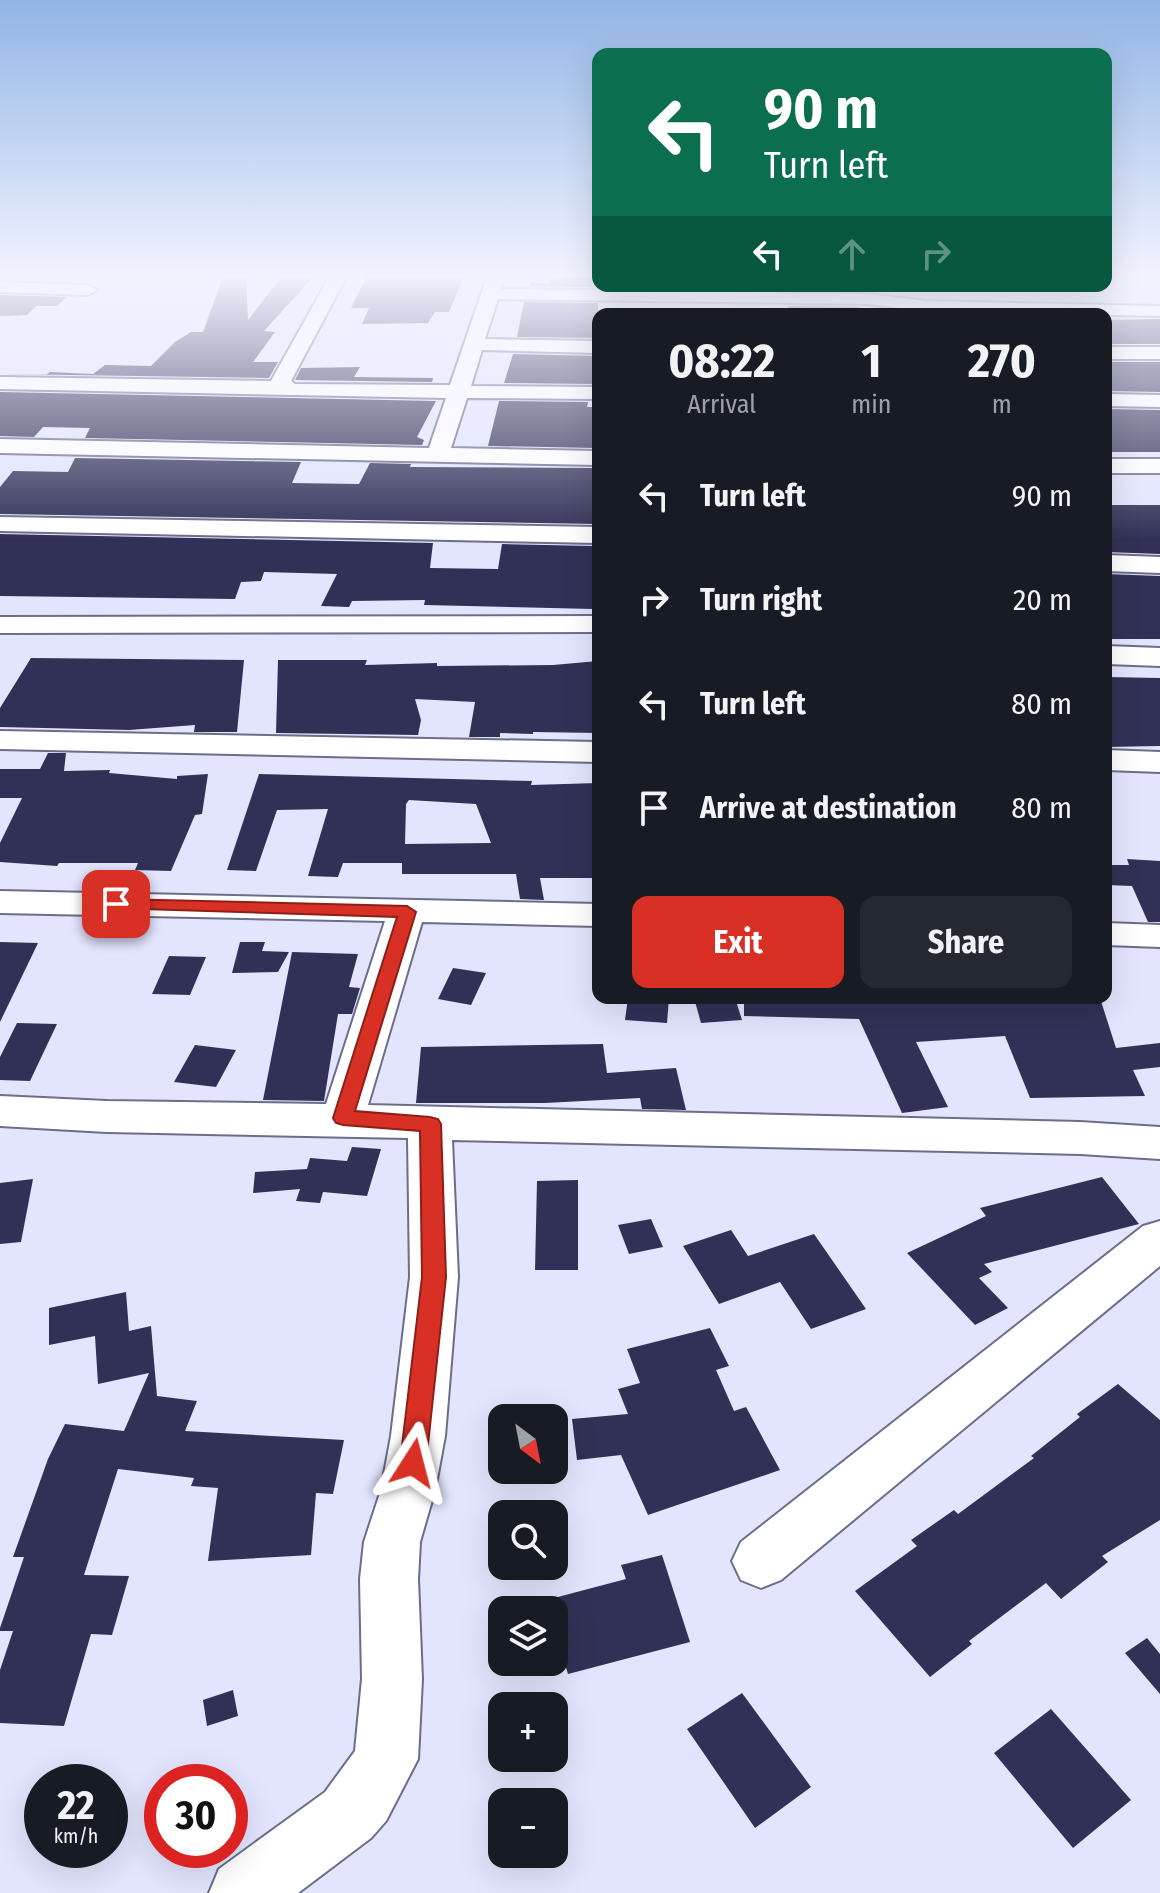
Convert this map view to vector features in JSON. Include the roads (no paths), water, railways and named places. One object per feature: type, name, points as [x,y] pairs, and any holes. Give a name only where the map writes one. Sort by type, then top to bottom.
[{"type":"street","points":[[285,387],[281,381],[291,362]]},
{"type":"street","points":[[438,454],[469,362]]},
{"type":"street","points":[[0,391],[0,384],[592,393]]},
{"type":"street","points":[[1112,400],[1160,401]]},
{"type":"street","points":[[0,446],[592,458]]},
{"type":"street","points":[[1112,466],[1160,466]]},
{"type":"street","points":[[0,524],[592,535]]},
{"type":"street","points":[[1112,563],[1160,565]]},
{"type":"street","points":[[0,625],[592,624]]},
{"type":"street","points":[[1112,655],[1160,657]]},
{"type":"street","points":[[0,740],[592,752]]},
{"type":"street","points":[[1112,760],[1160,762]]},
{"type":"street","points":[[0,902],[592,915]]},
{"type":"street","points":[[343,1118],[407,912]]},
{"type":"street","points":[[1112,934],[1160,936]]},
{"type":"street","points":[[0,1111],[86,1116],[343,1118],[430,1124],[1080,1138],[1160,1143]]},
{"type":"street","points":[[243,1893],[348,1815],[363,1798],[386,1759],[392,1679],[389,1579],[392,1542],[408,1490],[418,1436],[434,1277],[430,1124]]},
{"type":"street","points":[[761,1561],[1160,1239]]}]
